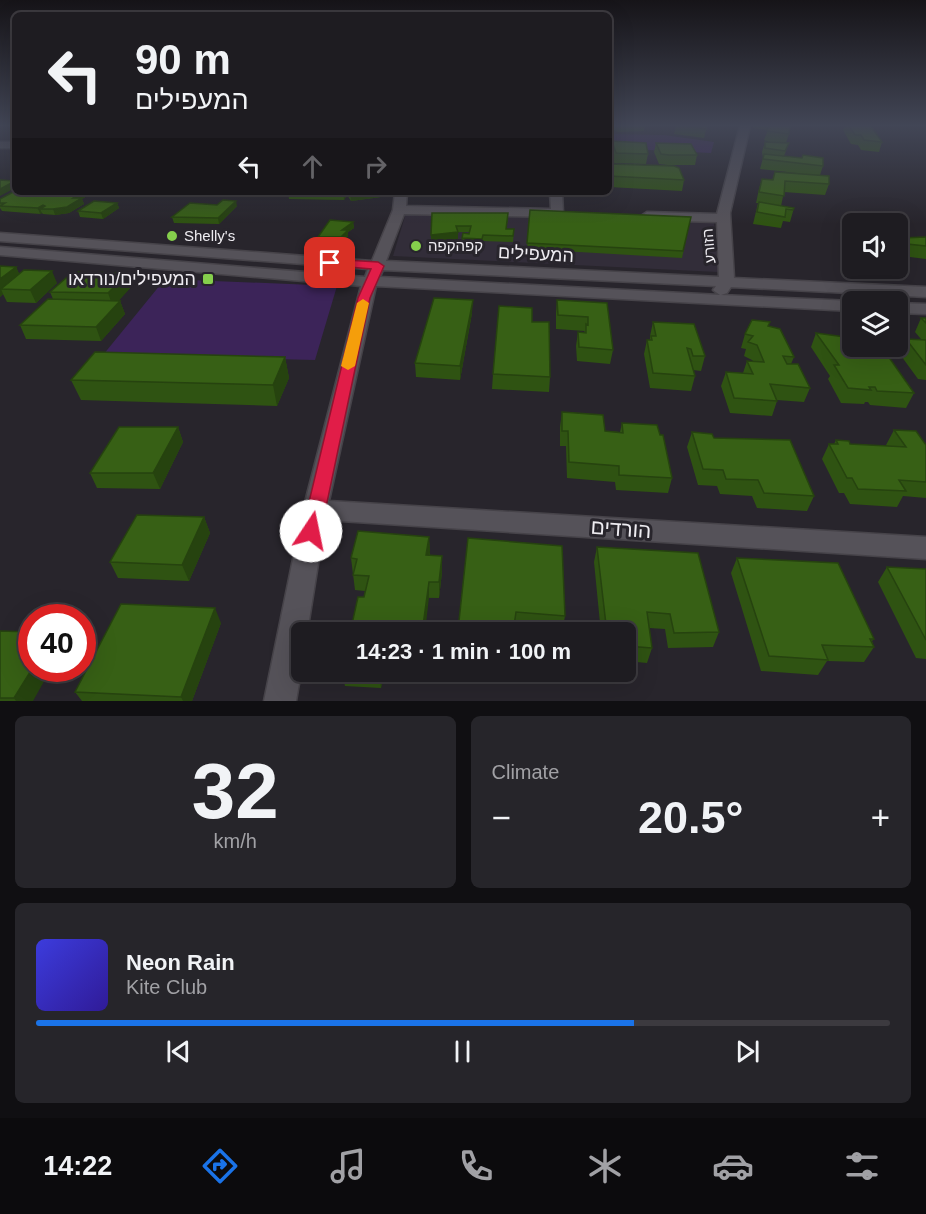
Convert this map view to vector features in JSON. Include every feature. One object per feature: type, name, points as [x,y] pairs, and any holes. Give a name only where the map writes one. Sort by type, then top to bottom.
[{"type":"street","name":"הזורע","points":[[684,298],[711,294],[724,288],[727,282],[723,218],[737,159]]},
{"type":"street","points":[[280,701],[315,510],[364,298],[399,210],[402,195]]},
{"type":"street","points":[[399,210],[563,213],[557,195]]},
{"type":"street","points":[[628,215],[723,218]]},
{"type":"street","name":"המעפילים","points":[[0,237],[375,274],[727,282],[926,292]]},
{"type":"street","points":[[0,251],[39,240]]},
{"type":"street","name":"המעפילים","points":[[0,251],[375,274],[684,298],[842,306]]},
{"type":"street","points":[[908,308],[926,309]]},
{"type":"street","name":"הורדים","points":[[315,510],[926,548]]},
{"type":"shaded area","points":[[406,213],[714,220],[718,272],[393,256]]},
{"type":"shaded area","points":[[165,279],[337,286],[315,360],[103,355]]},
{"type":"building","points":[[763,159],[823,159],[823,166]]},
{"type":"building","points":[[612,164],[674,166],[679,168],[684,180],[612,176]]},
{"type":"building","points":[[775,172],[829,176],[829,184],[785,181],[784,196],[759,192],[762,179],[773,180]]},
{"type":"building","points":[[0,180],[12,181],[12,183],[0,189]]},
{"type":"building","points":[[12,193],[12,195],[78,195],[73,198],[82,198],[67,207],[53,209],[40,209],[45,206],[43,205],[38,208],[0,206],[5,203],[0,203],[0,199]]},
{"type":"building","points":[[223,200],[236,201],[218,218],[172,217],[190,203],[217,205]]},
{"type":"building","points":[[94,201],[117,203],[101,213],[78,211]]},
{"type":"building","points":[[759,202],[794,208],[793,210],[786,209],[785,217],[757,212]]},
{"type":"building","points":[[530,210],[691,217],[683,251],[527,243]]},
{"type":"building","points":[[432,213],[508,213],[506,229],[514,229],[513,236],[483,235],[482,239],[462,238],[463,233],[469,234],[471,226],[456,226],[458,232],[431,235]]},
{"type":"building","points":[[330,220],[353,222],[342,230],[348,230],[341,237],[318,237]]},
{"type":"building","points":[[926,237],[926,246],[908,244],[908,238]]},
{"type":"building","points":[[0,266],[16,267],[0,279]]},
{"type":"building","points":[[24,270],[52,271],[30,290],[1,289]]},
{"type":"building","points":[[73,272],[128,273],[108,293],[50,292]]},
{"type":"building","points":[[434,298],[473,300],[460,366],[415,363]]},
{"type":"building","points":[[48,299],[120,301],[96,327],[20,325]]},
{"type":"building","points":[[557,300],[607,303],[613,350],[579,347],[578,332],[586,333],[588,317],[558,315]]},
{"type":"building","points":[[499,306],[532,308],[532,322],[549,322],[550,377],[493,374]]},
{"type":"building","points":[[752,320],[770,322],[768,326],[780,329],[794,357],[783,356],[787,364],[798,364],[810,388],[770,384],[777,401],[734,398],[726,372],[753,374],[747,361],[764,362],[757,345],[748,342],[753,336],[745,334]]},
{"type":"building","points":[[653,322],[694,324],[705,356],[693,356],[691,349],[687,348],[695,376],[653,373],[647,340],[652,340],[651,336],[656,336]]},
{"type":"building","points":[[816,333],[842,337],[842,357],[889,357],[914,393],[877,391],[875,387],[869,387],[871,390],[848,388],[834,365],[839,365]]},
{"type":"building","points":[[908,339],[926,340],[926,365],[908,342]]},
{"type":"building","points":[[95,352],[285,357],[273,385],[71,380]]},
{"type":"building","points":[[562,412],[603,415],[605,431],[623,433],[622,423],[657,425],[660,435],[663,435],[672,478],[619,475],[619,466],[569,462],[568,431],[562,431]]},
{"type":"building","points":[[119,427],[178,427],[153,473],[90,473]]},
{"type":"building","points":[[894,430],[916,431],[926,445],[926,482],[899,480],[906,491],[858,489],[852,478],[847,478],[829,444],[838,444],[836,440],[849,441],[850,444],[906,447]]},
{"type":"building","points":[[692,432],[712,434],[714,438],[790,440],[814,496],[764,493],[758,480],[726,479],[723,470],[703,469]]},
{"type":"building","points":[[137,515],[204,517],[182,565],[110,562]]},
{"type":"building","points":[[358,531],[429,537],[426,555],[442,556],[439,582],[429,582],[424,622],[352,622],[358,597],[364,597],[369,576],[353,575],[357,559],[351,558]]},
{"type":"building","points":[[468,538],[562,546],[565,616],[516,612],[515,622],[459,621]]},
{"type":"building","points":[[597,547],[698,553],[719,632],[674,633],[670,614],[647,612],[652,648],[636,647],[636,622],[606,622]]},
{"type":"building","points":[[737,558],[838,563],[874,639],[870,639],[874,647],[822,645],[828,660],[769,656]]},
{"type":"building","points":[[887,567],[926,569],[926,640]]},
{"type":"building","points":[[121,604],[215,608],[181,697],[75,692],[80,682],[96,682],[96,652]]},
{"type":"building","points":[[0,631],[18,632],[18,682],[24,682],[14,698],[0,698]]},
{"type":"slow traffic","points":[[348,366],[363,303]]},
{"type":"place","name":"Shelly's","points":[[172,236]]},
{"type":"place","name":"קפהקפה","points":[[416,246]]},
{"type":"place","name":"המעפילים/נורדאו","points":[[208,279]]},
{"type":"route","points":[[311,531],[364,298],[378,266],[330,263]]}]
